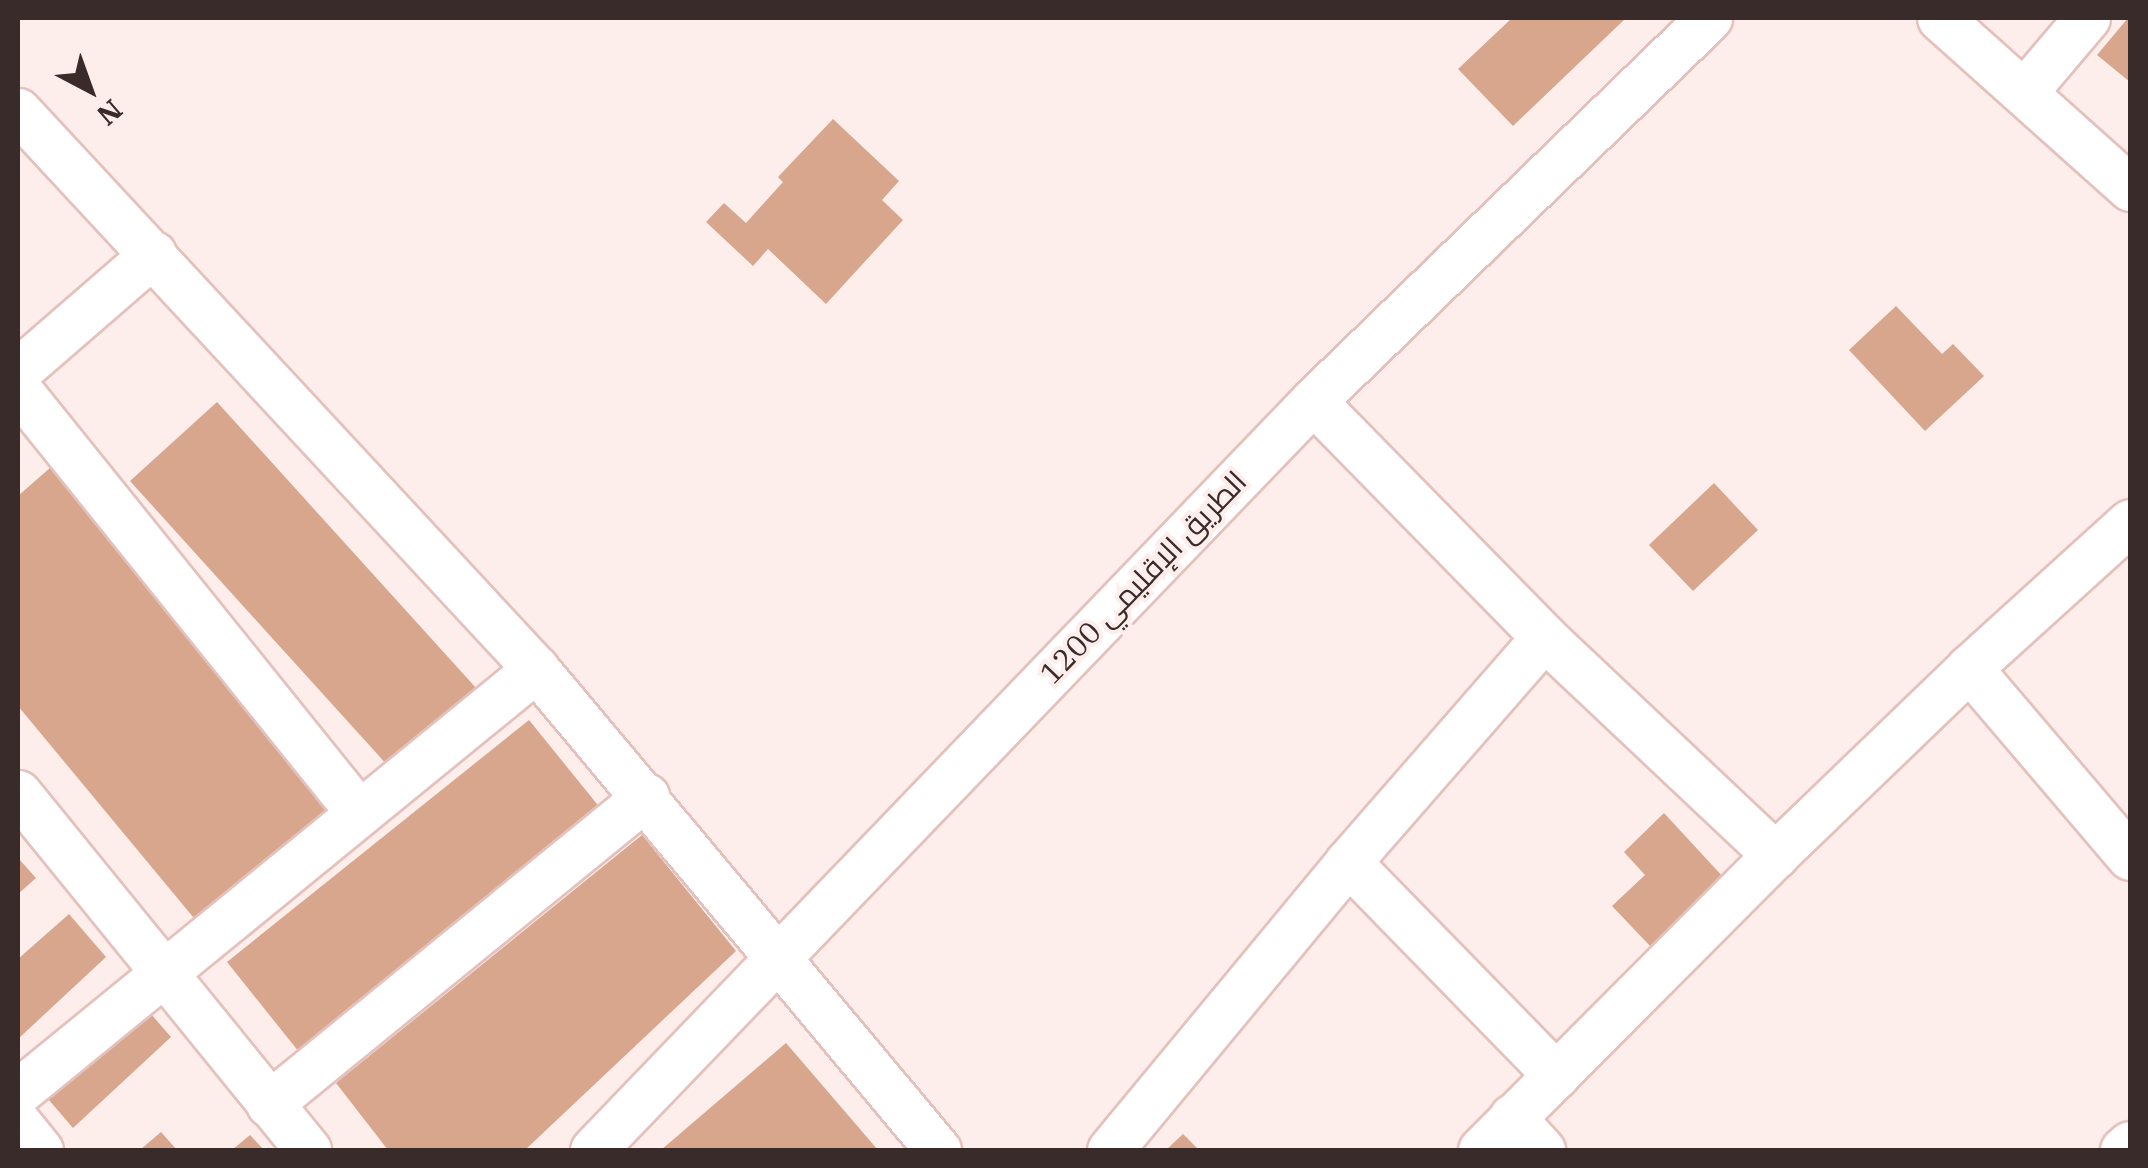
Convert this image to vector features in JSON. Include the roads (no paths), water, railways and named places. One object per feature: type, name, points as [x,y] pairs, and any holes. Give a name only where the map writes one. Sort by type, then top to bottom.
[{"type":"street","name":"الطريق الإقليمي 1200","points":[[614,1143],[777,956],[1313,402],[1708,18]]},
{"type":"street","points":[[1940,18],[2130,188]]},
{"type":"street","points":[[2026,91],[2087,18]]},
{"type":"street","points":[[18,111],[536,669],[938,1150]]},
{"type":"street","points":[[18,371],[154,254]]},
{"type":"street","points":[[18,389],[359,813]]},
{"type":"street","points":[[1313,402],[1544,637],[1775,855]]},
{"type":"street","points":[[1481,1150],[1775,855],[2130,522]]},
{"type":"street","points":[[1110,1150],[1348,862],[1544,637]]},
{"type":"street","points":[[1970,668],[2130,857]]},
{"type":"street","points":[[18,1092],[536,669]]},
{"type":"street","points":[[18,793],[308,1150]]},
{"type":"street","points":[[269,1104],[646,796]]},
{"type":"street","points":[[1348,862],[1556,1075]]},
{"type":"street","points":[[1512,1117],[1542,1150]]},
{"type":"street","points":[[18,1123],[40,1150]]},
{"type":"street","points":[[2123,1150],[2130,1144]]}]
